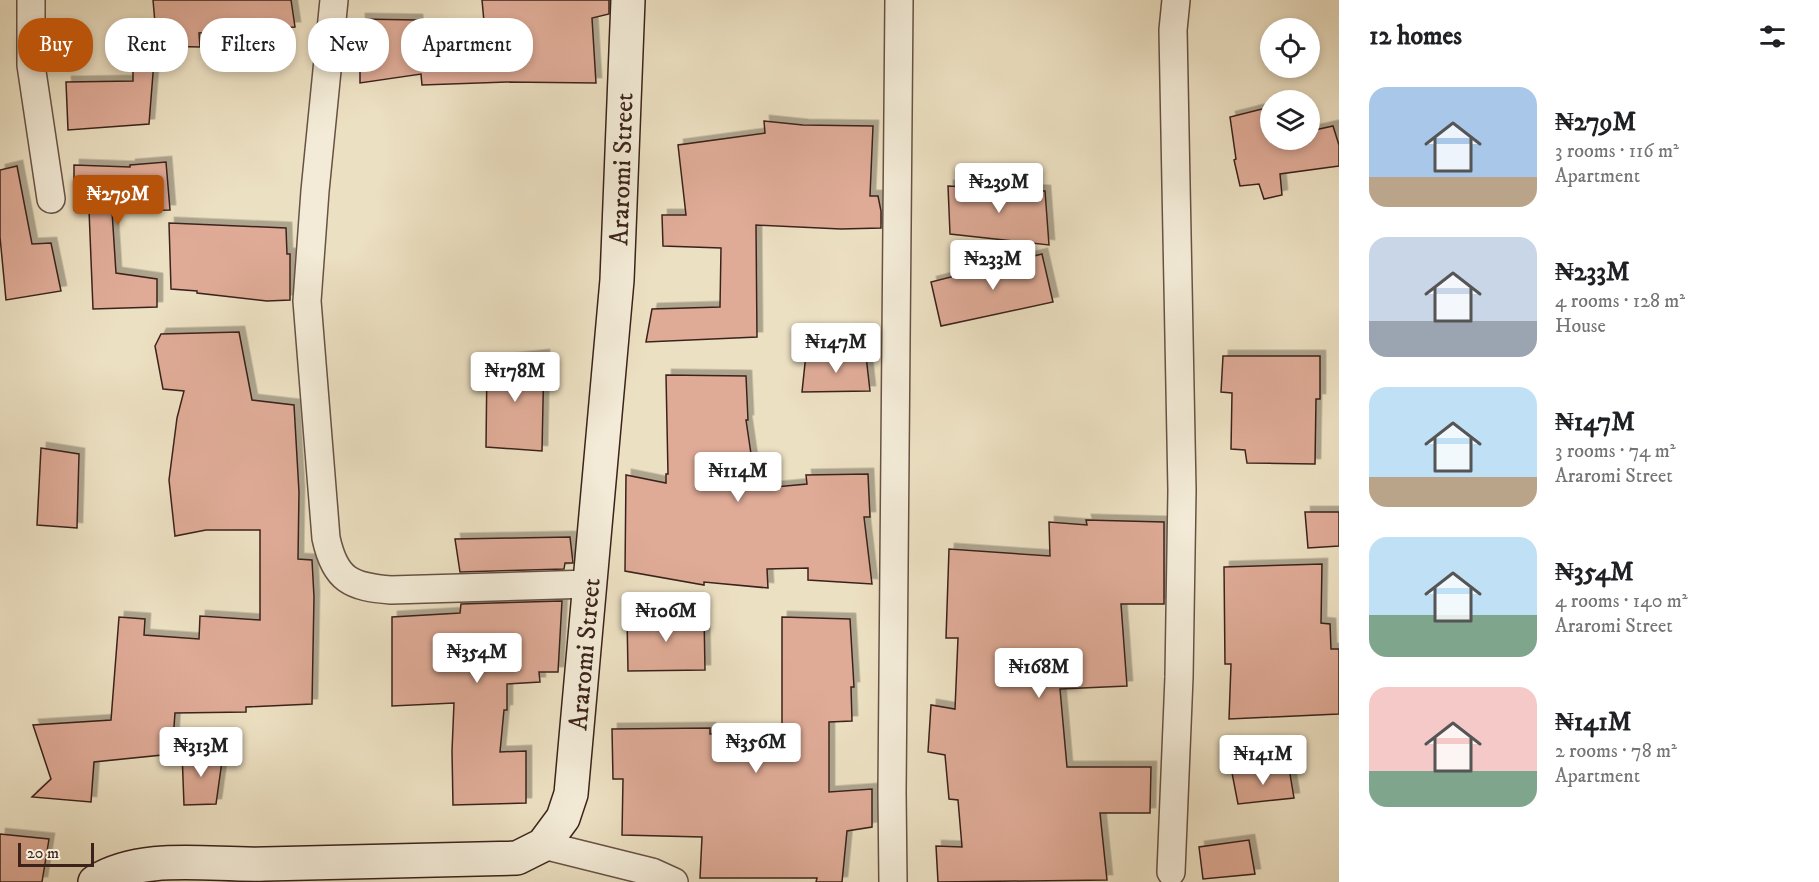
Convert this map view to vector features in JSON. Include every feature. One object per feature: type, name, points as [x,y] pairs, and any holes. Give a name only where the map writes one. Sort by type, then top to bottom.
[{"type":"street","points":[[31,0],[31,65],[51,199]]},
{"type":"street","points":[[334,0],[315,191],[307,301],[326,538],[330,558],[342,576],[364,588],[391,590],[590,584]]},
{"type":"street","name":"Araromi Street","points":[[95,882],[121,870],[170,862],[247,865],[517,858],[543,845],[563,818],[571,794],[617,280],[628,0]]},
{"type":"street","points":[[893,882],[899,0]]},
{"type":"street","points":[[1171,872],[1179,677],[1182,490],[1173,30],[1176,0]]},
{"type":"street","points":[[543,845],[652,872],[674,882]]},
{"type":"building","points":[[153,0],[291,0],[294,18],[200,18],[200,47],[188,47],[188,18],[155,18]]},
{"type":"building","points":[[482,0],[609,0],[609,14],[592,18],[596,83],[507,82],[422,85],[421,74],[360,83],[360,72],[389,72],[389,20],[401,20],[401,72],[533,72],[533,18],[484,18]]},
{"type":"building","points":[[133,72],[153,72],[149,124],[68,130],[66,82],[133,81]]},
{"type":"building","points":[[1260,110],[1260,150],[1320,150],[1320,129],[1333,126],[1339,145],[1339,166],[1280,174],[1282,195],[1264,199],[1259,184],[1240,186],[1234,160],[1236,159],[1230,117]]},
{"type":"building","points":[[764,121],[803,125],[873,126],[870,196],[878,196],[881,228],[841,229],[756,225],[757,337],[646,342],[652,309],[720,307],[721,248],[663,246],[662,215],[686,215],[678,145],[765,133]]},
{"type":"building","points":[[166,162],[170,210],[112,211],[116,273],[157,279],[157,307],[93,309],[89,210],[74,210],[74,165],[130,167],[130,165]]},
{"type":"building","points":[[17,166],[32,244],[51,243],[61,291],[6,300],[0,237],[0,170]]},
{"type":"building","points":[[948,186],[1045,191],[1049,245],[950,234]]},
{"type":"building","points":[[169,223],[286,228],[287,254],[290,254],[290,300],[267,301],[171,289]]},
{"type":"building","points":[[1042,254],[1053,302],[941,326],[931,282]]},
{"type":"building","points":[[239,332],[252,400],[294,405],[299,492],[298,559],[312,560],[314,597],[312,704],[246,707],[246,712],[175,713],[172,754],[94,762],[91,802],[32,797],[51,779],[33,725],[111,720],[119,617],[145,619],[144,635],[199,639],[200,616],[260,620],[260,530],[206,530],[175,536],[169,480],[177,418],[184,391],[163,389],[155,346],[161,334]]},
{"type":"building","points":[[806,354],[866,356],[870,391],[802,392]]},
{"type":"building","points":[[544,355],[542,451],[486,447],[487,361]]},
{"type":"building","points":[[1223,356],[1320,356],[1320,399],[1316,399],[1315,464],[1247,463],[1245,450],[1231,449],[1232,393],[1221,392]]},
{"type":"building","points":[[666,375],[746,376],[748,420],[746,420],[754,474],[763,474],[764,488],[807,484],[806,475],[868,474],[870,517],[864,517],[872,584],[808,580],[808,568],[767,569],[768,588],[704,582],[704,585],[625,571],[626,475],[666,483],[666,474],[668,474]]},
{"type":"building","points":[[41,448],[79,454],[77,528],[37,525]]},
{"type":"building","points":[[1305,512],[1339,512],[1339,546],[1308,548]]},
{"type":"building","points":[[1086,520],[1164,522],[1164,604],[1121,604],[1127,686],[1060,689],[1067,767],[1151,767],[1150,813],[1100,813],[1107,880],[938,882],[936,846],[962,847],[958,800],[949,799],[945,755],[928,752],[931,705],[955,709],[958,638],[946,638],[949,549],[1050,556],[1049,522],[1087,525]]},
{"type":"building","points":[[570,537],[573,563],[565,563],[564,569],[460,572],[455,539]]},
{"type":"building","points":[[1322,564],[1321,623],[1330,624],[1331,649],[1339,649],[1339,714],[1229,719],[1231,664],[1225,664],[1224,567]]},
{"type":"building","points":[[562,601],[558,672],[539,672],[540,682],[507,684],[507,710],[504,710],[500,752],[526,751],[526,803],[453,805],[454,703],[392,706],[392,617],[460,613],[461,604]]},
{"type":"building","points":[[704,615],[705,670],[628,671],[627,616]]},
{"type":"building","points":[[782,617],[850,619],[854,687],[851,687],[852,721],[829,722],[829,792],[872,789],[872,827],[847,831],[842,882],[816,882],[817,878],[700,878],[702,837],[622,835],[623,779],[613,779],[612,729],[710,728],[710,734],[782,732]]},
{"type":"building","points":[[182,752],[223,754],[216,804],[184,805]]},
{"type":"building","points":[[1289,768],[1294,798],[1238,804],[1232,773]]},
{"type":"building","points":[[0,834],[49,839],[42,882],[0,882]]},
{"type":"building","points":[[1249,840],[1255,874],[1203,879],[1199,847]]}]
